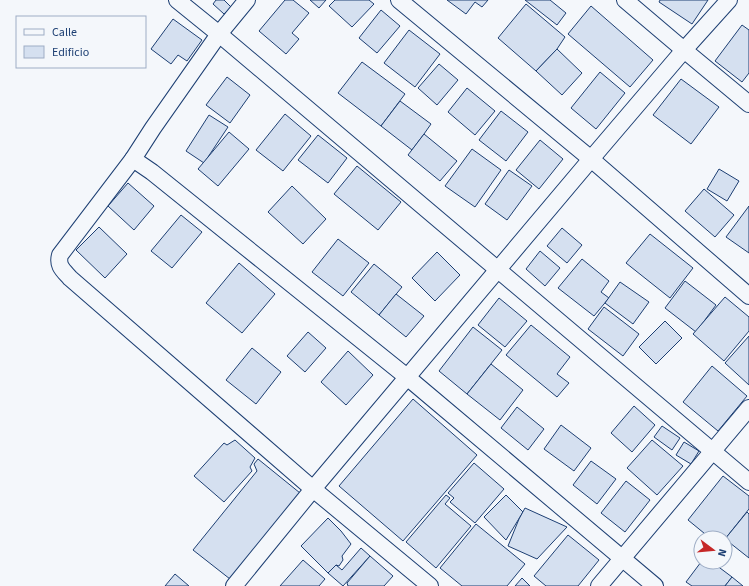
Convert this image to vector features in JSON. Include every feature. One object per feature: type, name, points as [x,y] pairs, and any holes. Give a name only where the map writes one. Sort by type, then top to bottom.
[{"type":"street","points":[[177,0],[220,34],[749,482]]},
{"type":"street","points":[[247,0],[220,34],[153,128],[133,159],[60,255],[58,260],[62,269],[70,278],[421,583]]},
{"type":"street","points":[[399,0],[591,159],[749,296]]},
{"type":"street","points":[[625,0],[749,104]]},
{"type":"street","points":[[234,586],[313,489],[591,159],[684,50],[729,0]]},
{"type":"street","points":[[133,159],[152,172],[407,377],[656,586]]},
{"type":"street","points":[[599,586],[749,408]]},
{"type":"building","points":[[216,0],[224,0],[231,7],[224,14],[213,4]]},
{"type":"building","points":[[285,0],[293,0],[309,13],[292,33],[299,39],[286,54],[259,31]]},
{"type":"building","points":[[310,0],[326,0],[319,8]]},
{"type":"building","points":[[335,0],[369,0],[374,4],[352,27],[329,6]]},
{"type":"building","points":[[447,0],[488,0],[482,7],[475,2],[466,14]]},
{"type":"building","points":[[525,0],[550,0],[566,13],[557,25]]},
{"type":"building","points":[[660,0],[708,0],[692,24],[659,2]]},
{"type":"building","points":[[526,4],[565,37],[557,49],[536,71],[498,38]]},
{"type":"building","points":[[591,6],[653,60],[630,87],[568,34]]},
{"type":"building","points":[[381,10],[400,26],[377,53],[359,38]]},
{"type":"building","points":[[173,19],[202,40],[187,61],[178,55],[171,64],[151,49]]},
{"type":"building","points":[[742,25],[749,30],[749,73],[742,82],[715,61]]},
{"type":"building","points":[[409,30],[440,54],[415,87],[384,63]]},
{"type":"building","points":[[557,49],[582,73],[562,95],[536,71]]},
{"type":"building","points":[[362,62],[405,94],[381,126],[338,93]]},
{"type":"building","points":[[439,64],[458,80],[437,105],[418,88]]},
{"type":"building","points":[[600,72],[625,93],[596,129],[571,108]]},
{"type":"building","points":[[227,77],[250,95],[230,123],[206,105]]},
{"type":"building","points":[[681,79],[719,107],[691,144],[653,115]]},
{"type":"building","points":[[467,88],[495,111],[475,135],[448,112]]},
{"type":"building","points":[[400,101],[431,124],[412,150],[381,126]]},
{"type":"building","points":[[501,111],[528,132],[506,161],[479,140]]},
{"type":"building","points":[[285,114],[311,136],[283,171],[256,150]]},
{"type":"building","points":[[209,115],[228,127],[204,163],[186,151]]},
{"type":"building","points":[[229,132],[249,149],[218,186],[198,169]]},
{"type":"building","points":[[424,134],[457,161],[440,181],[408,155]]},
{"type":"building","points":[[318,135],[347,158],[328,183],[298,160]]},
{"type":"building","points":[[540,140],[563,159],[539,189],[516,170]]},
{"type":"building","points":[[472,149],[501,170],[475,207],[445,186]]},
{"type":"building","points":[[357,166],[401,202],[378,230],[334,194]]},
{"type":"building","points":[[719,169],[739,181],[727,201],[707,189]]},
{"type":"building","points":[[509,170],[532,186],[507,220],[485,204]]},
{"type":"building","points":[[128,183],[154,206],[134,230],[108,206]]},
{"type":"building","points":[[292,186],[326,219],[303,244],[268,212]]},
{"type":"building","points":[[704,189],[734,215],[715,237],[685,211]]},
{"type":"building","points":[[749,206],[749,253],[726,237]]},
{"type":"building","points":[[181,215],[202,232],[172,268],[151,251]]},
{"type":"building","points":[[99,227],[127,254],[105,278],[76,250]]},
{"type":"building","points":[[562,228],[582,245],[567,263],[547,246]]},
{"type":"building","points":[[650,234],[693,268],[670,298],[626,263]]},
{"type":"building","points":[[338,239],[369,263],[343,296],[312,272]]},
{"type":"building","points":[[540,251],[560,268],[545,286],[526,269]]},
{"type":"building","points":[[437,252],[460,275],[435,301],[412,278]]},
{"type":"building","points":[[582,259],[609,281],[601,292],[609,298],[594,316],[558,288]]},
{"type":"building","points":[[239,263],[275,294],[242,333],[206,303]]},
{"type":"building","points":[[374,264],[402,287],[379,315],[351,292]]},
{"type":"building","points":[[685,281],[716,305],[696,332],[665,308]]},
{"type":"building","points":[[620,282],[649,302],[633,324],[605,303]]},
{"type":"building","points":[[396,294],[424,316],[406,337],[379,315]]},
{"type":"building","points":[[725,297],[749,317],[749,331],[724,361],[693,334]]},
{"type":"building","points":[[499,298],[527,321],[505,347],[478,325]]},
{"type":"building","points":[[604,307],[639,334],[623,356],[588,329]]},
{"type":"building","points":[[665,321],[682,338],[656,364],[639,347]]},
{"type":"building","points":[[531,325],[570,357],[557,374],[569,383],[557,397],[506,355]]},
{"type":"building","points":[[473,327],[502,350],[467,394],[439,371]]},
{"type":"building","points":[[308,332],[326,348],[305,372],[287,356]]},
{"type":"building","points":[[749,336],[749,385],[725,363]]},
{"type":"building","points":[[252,348],[281,372],[256,404],[226,380]]},
{"type":"building","points":[[348,351],[373,375],[346,405],[321,382]]},
{"type":"building","points":[[491,364],[523,390],[500,420],[467,394]]},
{"type":"building","points":[[712,366],[747,396],[718,431],[683,402]]},
{"type":"building","points":[[413,399],[477,455],[403,541],[339,486]]},
{"type":"building","points":[[634,406],[655,425],[632,452],[611,433]]},
{"type":"building","points":[[517,407],[544,429],[528,450],[501,428]]},
{"type":"building","points":[[561,425],[591,448],[574,471],[544,449]]},
{"type":"building","points":[[662,426],[680,438],[672,450],[654,437]]},
{"type":"building","points":[[235,440],[255,458],[250,467],[252,471],[224,502],[194,476],[224,443],[227,445]]},
{"type":"building","points":[[652,440],[683,466],[657,495],[627,468]]},
{"type":"building","points":[[684,442],[699,451],[691,464],[676,455]]},
{"type":"building","points":[[258,459],[300,493],[230,579],[193,550],[257,471],[254,464]]},
{"type":"building","points":[[591,461],[616,479],[597,504],[573,485]]},
{"type":"building","points":[[474,463],[504,489],[475,523],[450,502],[454,498],[448,493]]},
{"type":"building","points":[[723,476],[749,496],[749,509],[732,530],[700,530],[688,520]]},
{"type":"building","points":[[626,481],[650,500],[625,532],[601,513]]},
{"type":"building","points":[[446,495],[450,498],[445,504],[471,526],[436,568],[406,542]]},
{"type":"building","points":[[506,495],[523,512],[506,540],[484,517]]},
{"type":"building","points":[[525,508],[567,527],[537,559],[508,546]]},
{"type":"building","points":[[747,512],[749,514],[749,558],[733,545],[732,530]]},
{"type":"building","points":[[328,518],[351,544],[342,556],[343,560],[339,566],[336,565],[328,573],[301,546]]},
{"type":"building","points":[[476,524],[525,564],[507,586],[462,586],[440,568]]},
{"type":"building","points":[[568,535],[599,560],[578,586],[546,586],[534,576]]},
{"type":"building","points":[[361,548],[370,556],[343,586],[328,573],[336,565],[342,570]]},
{"type":"building","points":[[370,556],[393,576],[384,586],[348,586],[347,583]]},
{"type":"building","points":[[303,560],[325,579],[319,586],[280,586]]},
{"type":"building","points":[[695,570],[723,570],[732,577],[725,586],[692,586],[686,582]]},
{"type":"building","points":[[175,574],[189,586],[165,586]]},
{"type":"building","points":[[732,577],[743,586],[725,586]]},
{"type":"building","points":[[522,578],[530,586],[515,586]]}]
